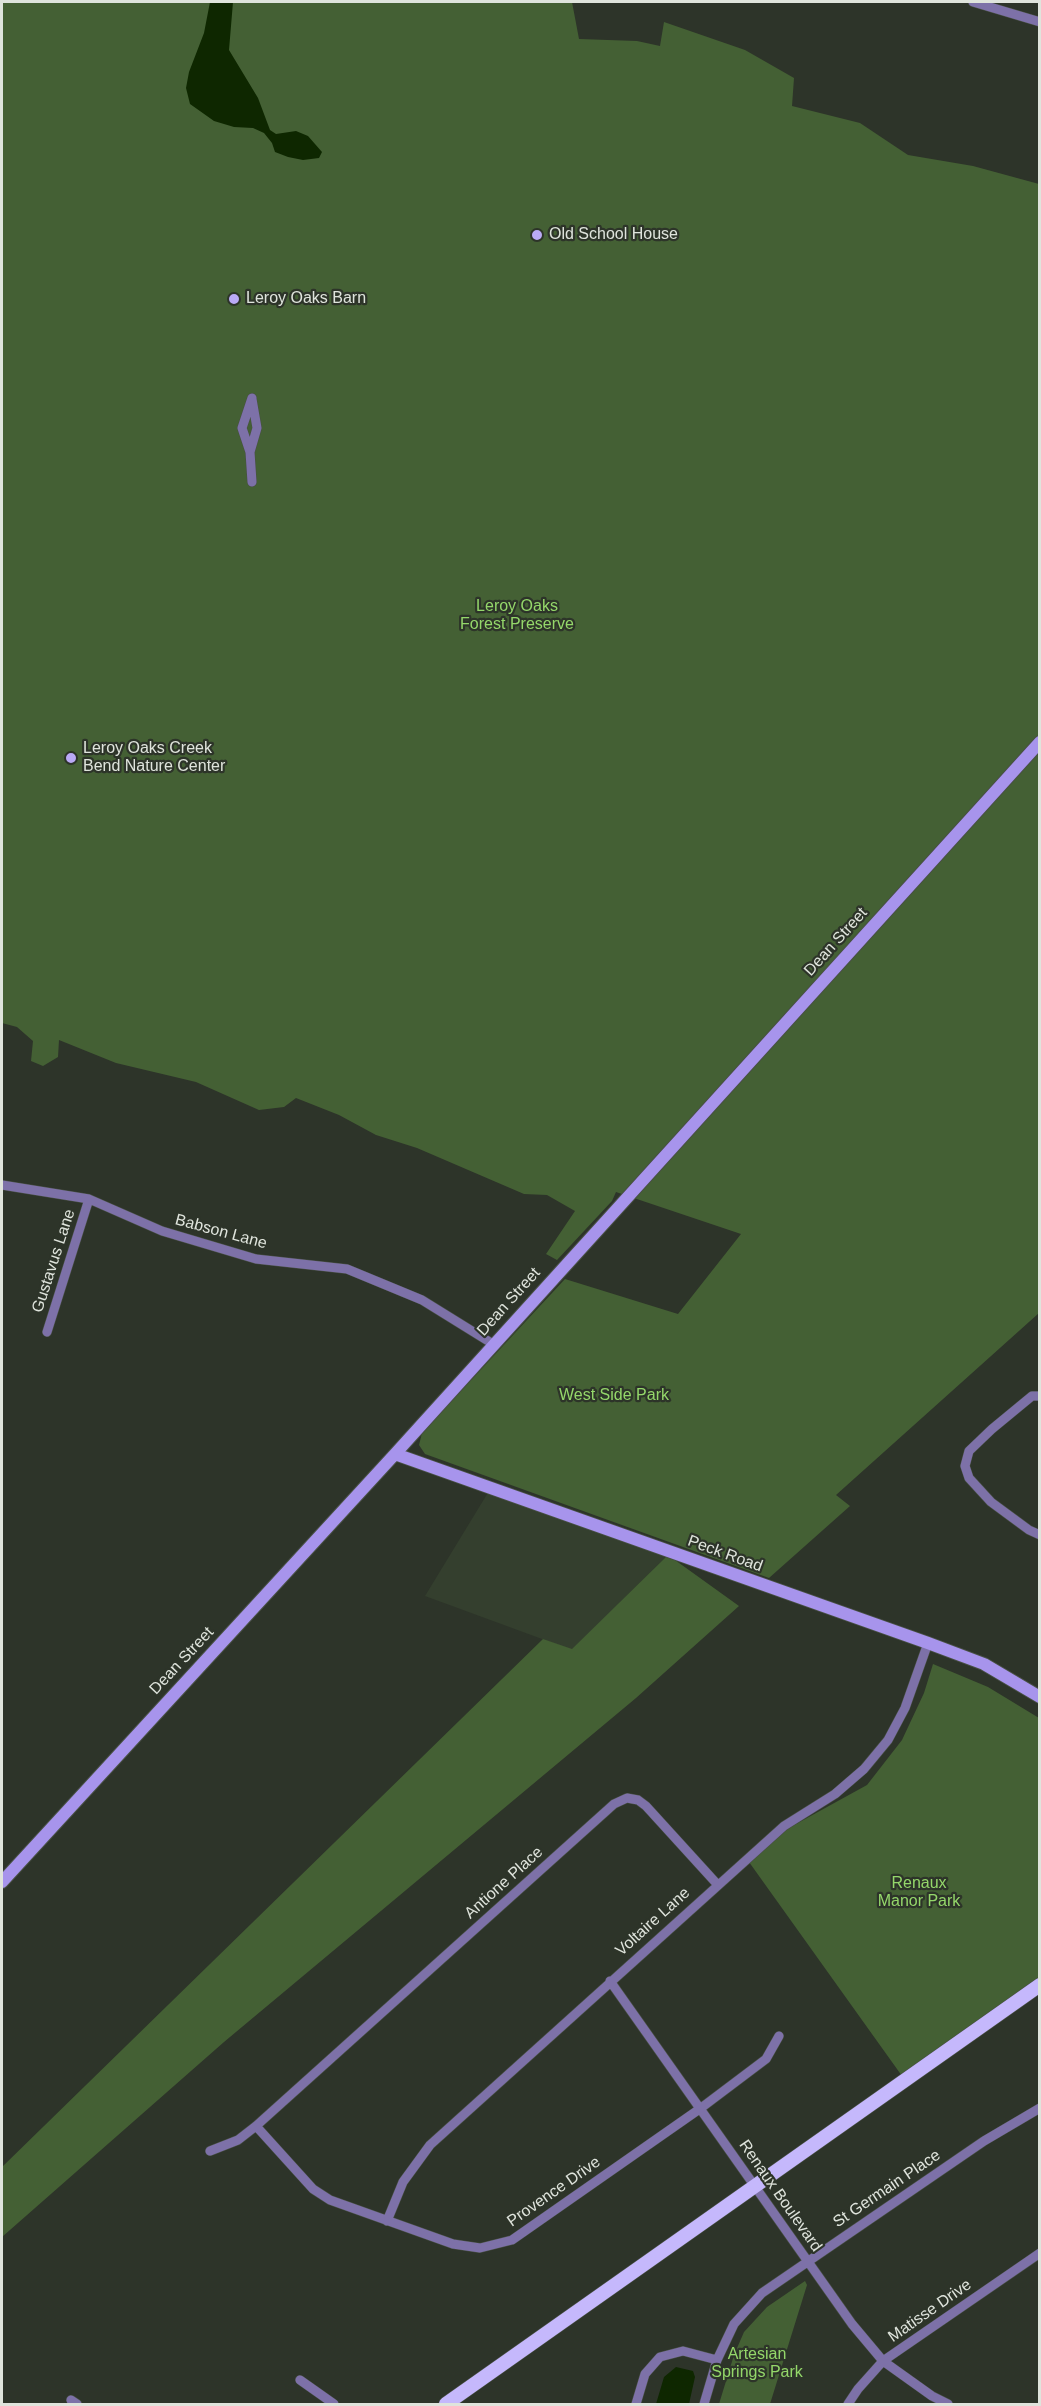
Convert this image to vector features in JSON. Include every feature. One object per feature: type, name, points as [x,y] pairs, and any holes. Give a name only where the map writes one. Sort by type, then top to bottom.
[{"type":"main road","points":[[446,2404],[1040,1984]]},
{"type":"street","points":[[973,2],[1040,22]]},
{"type":"street","points":[[250,452],[252,482]]},
{"type":"street","name":"Dean Street","points":[[2,1882],[395,1455],[1040,742]]},
{"type":"street","name":"Babson Lane","points":[[2,1185],[89,1199],[162,1231],[256,1259],[347,1269],[422,1300],[493,1344]]},
{"type":"street","name":"Gustavus Lane","points":[[47,1332],[89,1199]]},
{"type":"street","points":[[1040,1396],[1032,1396],[992,1429],[969,1451],[965,1466],[969,1478],[991,1502],[1029,1530],[1040,1535]]},
{"type":"street","name":"Peck Road","points":[[395,1455],[984,1664],[1040,1697]]},
{"type":"street","name":"Voltaire Lane","points":[[387,2221],[404,2182],[430,2145],[717,1884],[784,1826],[836,1794],[864,1769],[888,1740],[905,1708],[928,1643]]},
{"type":"street","name":"Antione Place","points":[[210,2151],[238,2140],[256,2126],[614,1804],[627,1798],[638,1800],[646,1806],[717,1884]]},
{"type":"street","name":"Renaux Boulevard","points":[[610,1981],[852,2324],[883,2361],[932,2396],[948,2404]]},
{"type":"street","name":"Provence Drive","points":[[256,2126],[313,2189],[330,2200],[453,2244],[480,2248],[512,2240],[701,2108],[766,2060],[779,2036]]},
{"type":"street","name":"St Germain Place","points":[[704,2404],[717,2360],[734,2324],[762,2293],[984,2141],[1040,2108]]},
{"type":"street","name":"Matisse Drive","points":[[848,2404],[883,2361],[1040,2253]]},
{"type":"street","points":[[636,2404],[645,2374],[660,2357],[683,2351],[717,2360]]},
{"type":"street","points":[[300,2380],[334,2404]]},
{"type":"shaded area","points":[[210,2],[233,2],[229,50],[258,98],[270,130],[276,134],[296,131],[308,136],[322,152],[319,158],[303,160],[275,152],[272,143],[264,133],[253,128],[234,127],[214,121],[190,104],[186,88],[189,72],[204,33]]},
{"type":"shaded area","points":[[489,1491],[668,1555],[572,1650],[425,1596]]},
{"type":"shaded area","points":[[676,2367],[693,2371],[695,2377],[689,2404],[656,2404],[664,2377]]},
{"type":"green space","name":"Leroy Oaks Forest Preserve","points":[[2,2],[572,2],[579,39],[637,41],[660,46],[664,22],[745,50],[794,78],[792,106],[860,123],[908,155],[973,166],[1039,184],[1039,1313],[836,1495],[850,1506],[769,1578],[425,1454],[419,1445],[422,1433],[565,1279],[678,1314],[741,1234],[616,1192],[612,1201],[557,1260],[546,1254],[575,1211],[547,1195],[524,1194],[417,1148],[376,1135],[339,1115],[296,1098],[284,1107],[259,1110],[196,1082],[116,1063],[59,1040],[58,1057],[43,1066],[31,1061],[33,1041],[17,1027],[2,1023]]},
{"type":"green space","points":[[668,1555],[739,1606],[636,1698],[224,2042],[2,2237],[2,2167],[543,1639],[572,1649]]},
{"type":"green space","name":"Renaux Manor Park","points":[[933,1664],[988,1687],[1039,1718],[1039,1977],[902,2076],[749,1862],[787,1829],[867,1785],[902,1740],[924,1693]]},
{"type":"green space","name":"Artesian Springs Park","points":[[805,2281],[807,2285],[770,2404],[719,2404],[734,2355],[744,2332],[767,2307]]},
{"type":"place","name":"Old School House","points":[[537,235]]},
{"type":"place","name":"Leroy Oaks Barn","points":[[234,299]]},
{"type":"place","name":"Leroy Oaks Creek Bend Nature Center","points":[[71,758]]},
{"type":"park label","name":"West Side Park","points":[[614,1396]]}]
